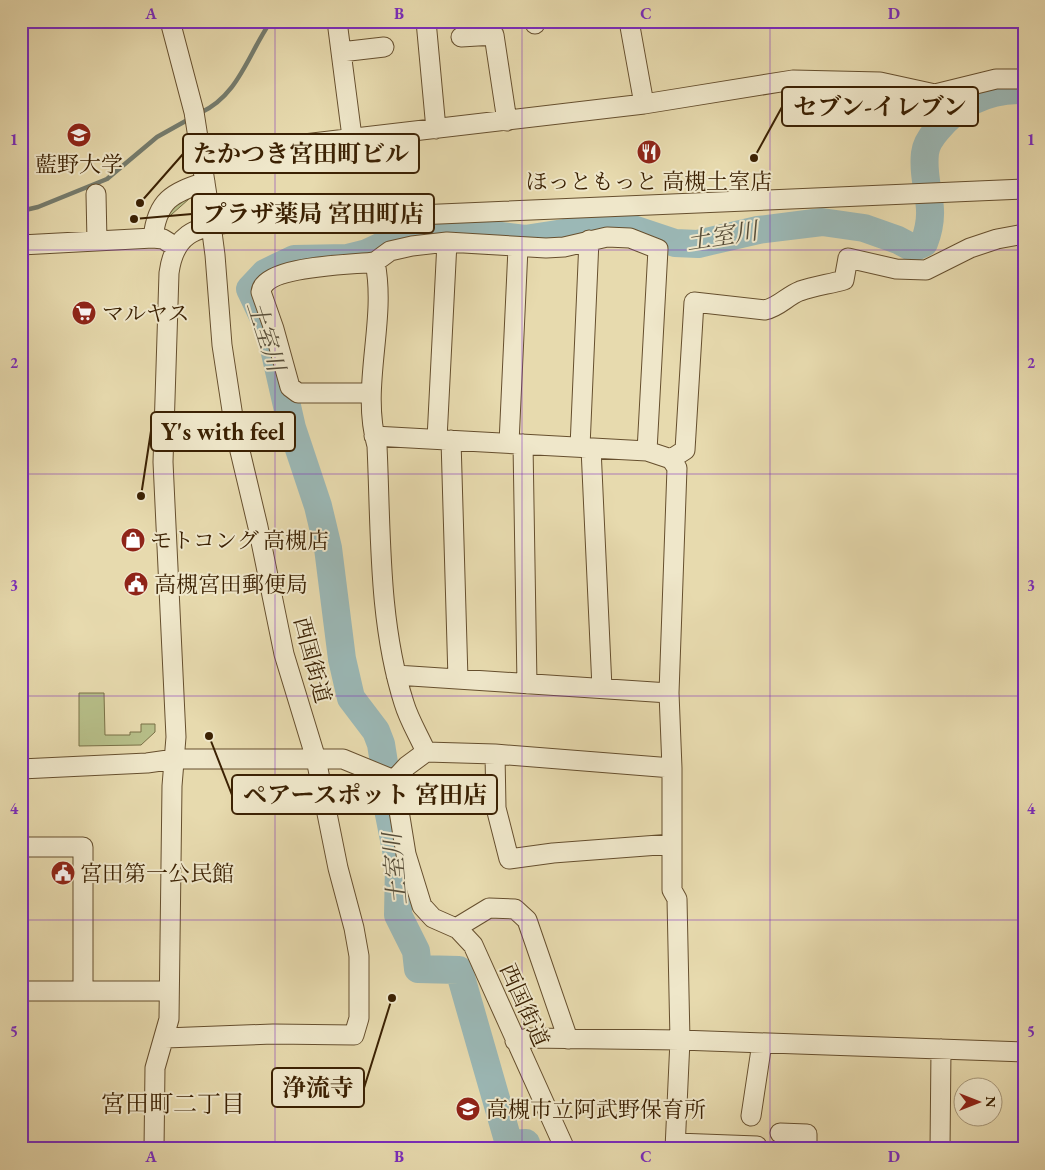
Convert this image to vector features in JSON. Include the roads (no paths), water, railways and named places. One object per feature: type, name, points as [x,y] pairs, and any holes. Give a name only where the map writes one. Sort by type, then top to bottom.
[{"type":"street","name":"西国街道","points":[[165,1038],[273,1034],[354,1035],[359,1018],[359,956],[354,928],[338,868],[316,759],[284,654],[233,421],[222,345],[211,225],[201,156],[192,103],[170,21]]},
{"type":"street","points":[[337,21],[352,137]]},
{"type":"street","points":[[426,21],[436,129]]},
{"type":"street","points":[[629,21],[644,104]]},
{"type":"street","points":[[461,37],[494,35],[507,120]]},
{"type":"street","points":[[341,52],[384,48]]},
{"type":"street","points":[[201,156],[644,104],[793,80],[880,82],[935,94],[996,79],[1024,79]]},
{"type":"street","points":[[153,238],[158,216],[164,202],[185,189],[205,182]]},
{"type":"street","points":[[154,1149],[155,1068],[169,1019],[170,991],[172,796],[176,737],[163,462],[169,273],[176,247],[192,232],[211,225],[1024,189]]},
{"type":"street","points":[[96,194],[97,241]]},
{"type":"street","points":[[672,459],[686,450],[694,302],[750,310],[770,309],[801,291],[844,280],[848,258],[896,269],[926,270],[970,248],[997,239],[1024,234]]},
{"type":"street","points":[[372,393],[298,392],[290,387],[274,329],[261,292],[266,281],[293,270],[375,262],[390,251],[412,246],[447,242],[469,242],[518,248],[564,247],[607,237],[630,238],[658,249],[647,451]]},
{"type":"street","points":[[21,245],[153,238],[164,239],[176,247]]},
{"type":"street","points":[[589,240],[586,447],[602,688]]},
{"type":"street","points":[[447,242],[444,439],[458,680]]},
{"type":"street","points":[[518,248],[516,443],[527,684]]},
{"type":"street","points":[[375,262],[379,282],[372,393],[374,436],[377,446],[385,601],[396,675],[405,706],[426,752]]},
{"type":"street","points":[[374,436],[647,451],[672,459],[677,468],[669,693],[672,768],[672,890],[677,899],[680,1040],[676,1146],[757,1146]]},
{"type":"street","points":[[396,675],[669,693]]},
{"type":"street","points":[[21,768],[147,763],[175,759],[343,759],[394,780],[407,766],[426,752],[495,754],[672,768]]},
{"type":"street","points":[[495,754],[496,808],[509,859],[553,853],[672,844]]},
{"type":"street","name":"西国街道","points":[[394,780],[406,854],[422,906],[433,918],[456,928],[466,936],[475,950],[565,1149]]},
{"type":"street","points":[[21,847],[83,847],[83,991]]},
{"type":"street","points":[[456,928],[489,908],[516,909],[527,920],[568,1039]]},
{"type":"street","points":[[21,991],[170,991]]},
{"type":"street","points":[[515,1041],[529,1038],[680,1040],[1024,1052]]},
{"type":"street","points":[[751,1116],[762,1043]]},
{"type":"street","points":[[940,1149],[941,1049]]},
{"type":"street","points":[[780,1133],[807,1134],[807,1149]]},
{"type":"waterway","points":[[200,113],[224,96],[234,85],[271,21]]},
{"type":"waterway","name":"土室川","points":[[528,1149],[526,1143],[509,1144],[459,970],[418,969],[416,951],[398,915],[399,865],[384,789],[384,763],[381,744],[376,731],[351,698],[342,659],[328,548],[318,506],[292,428],[270,331],[250,289],[265,273],[294,259],[347,258],[367,253],[397,239],[424,235],[477,233],[525,239],[596,228],[627,227],[675,243],[698,244],[758,230],[822,222],[864,228],[898,240],[913,248],[924,243],[930,217],[924,165],[926,150],[931,138],[946,120],[965,105],[987,95],[1011,90],[1024,90]]},
{"type":"waterway","points":[[21,211],[38,207],[107,179],[157,137],[191,118]]},
{"type":"place","name":"藍野大学","points":[[79,135]]},
{"type":"place","name":"ほっともっと 高槻土室店","points":[[649,152]]},
{"type":"place","name":"セブン-イレブン","points":[[754,158]]},
{"type":"place","name":"たかつき宮田町ビル","points":[[140,203]]},
{"type":"place","name":"プラザ薬局 宮田町店","points":[[134,219]]},
{"type":"place","name":"マルヤス","points":[[84,313]]},
{"type":"place","name":"Y's with feel","points":[[141,496]]},
{"type":"place","name":"モトコング 高槻店","points":[[133,540]]},
{"type":"place","name":"高槻宮田郵便局","points":[[136,584]]},
{"type":"place","name":"ペアースポット 宮田店","points":[[209,736]]},
{"type":"place","name":"宮田第一公民館","points":[[63,873]]},
{"type":"place","name":"浄流寺","points":[[392,998]]},
{"type":"place","name":"高槻市立阿武野保育所","points":[[468,1109]]},
{"type":"district","name":"宮田町二丁目","points":[[173,1104]]}]
